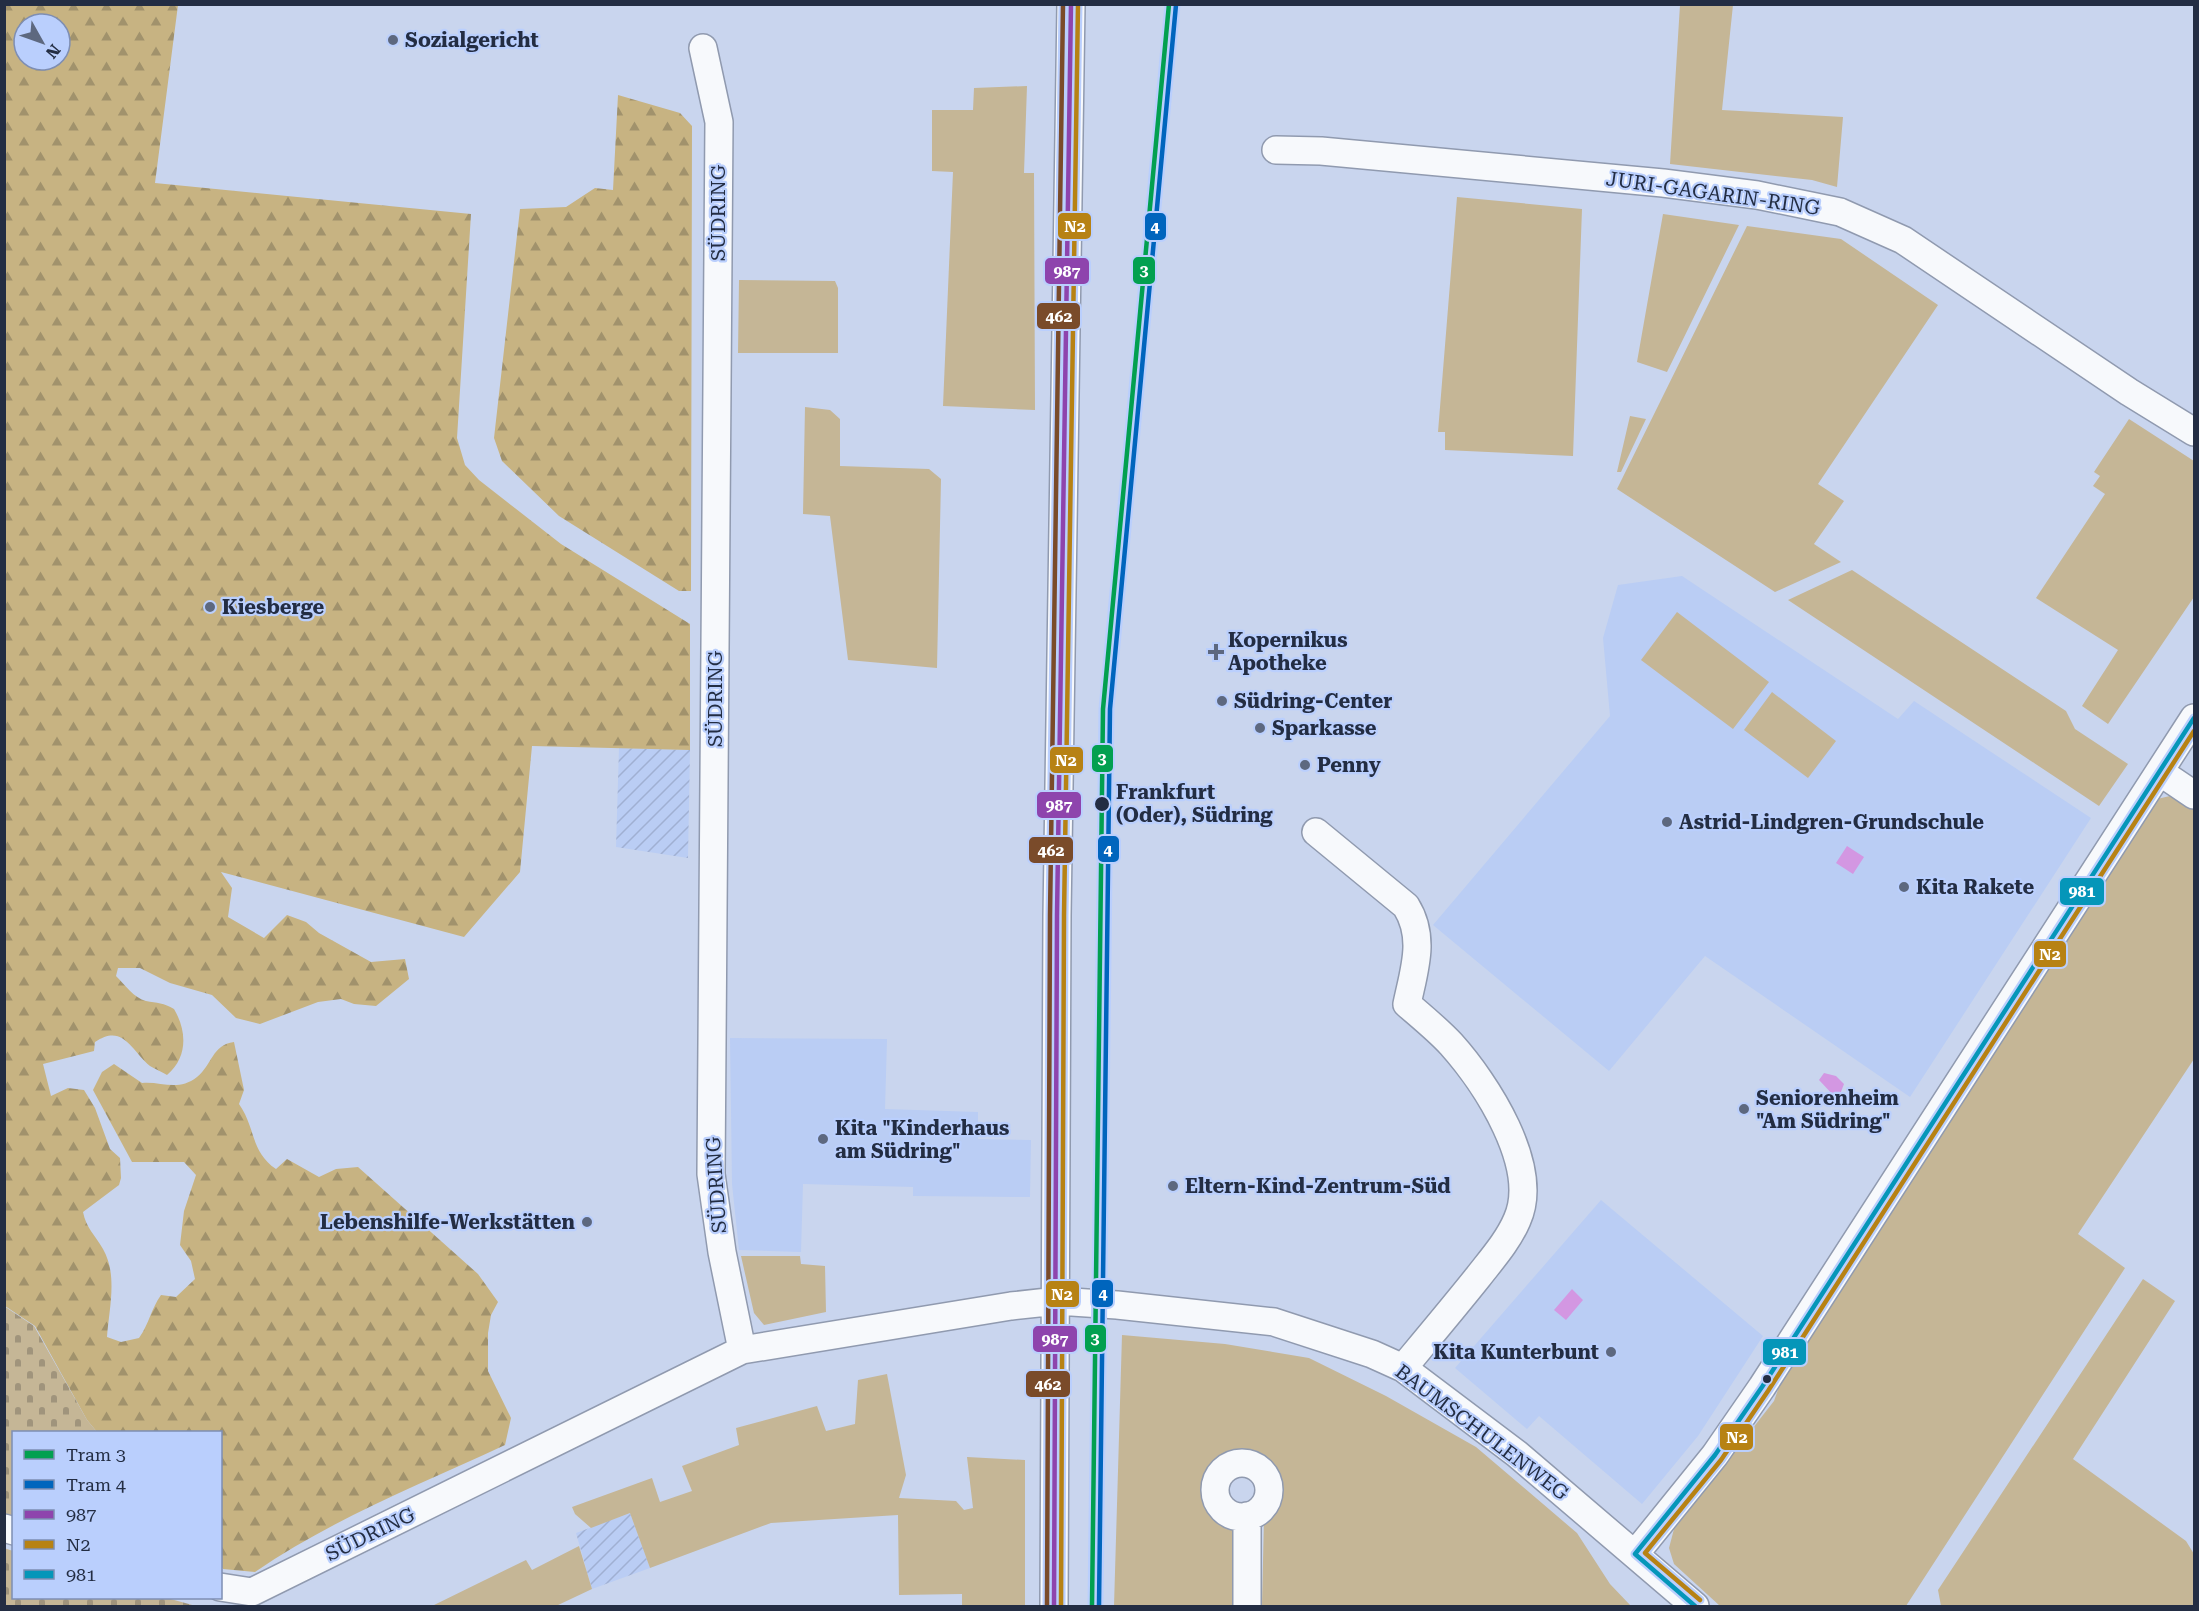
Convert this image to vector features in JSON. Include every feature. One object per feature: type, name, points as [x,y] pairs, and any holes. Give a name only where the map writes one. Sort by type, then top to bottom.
[{"type":"street","points":[[1054,1606],[1058,916],[1071,4]]},
{"type":"street","name":"SÜDRING","points":[[703,48],[719,122],[711,1174],[722,1252],[742,1350]]},
{"type":"street","name":"JURI-GAGARIN-RING","points":[[1276,150],[1321,151],[1634,180],[1757,195],[1840,212],[1903,240],[2129,392],[2194,432]]},
{"type":"street","points":[[1635,1554],[1715,1455],[1762,1387],[2194,718]]},
{"type":"street","points":[[2160,772],[2194,795]]},
{"type":"street","points":[[1316,832],[1406,906],[1418,930],[1416,959],[1407,1004],[1451,1044],[1478,1080],[1509,1136],[1520,1165],[1524,1195],[1517,1220],[1495,1255],[1402,1368]]},
{"type":"street","name":"SÜDRING","points":[[222,1588],[259,1599],[742,1350],[1011,1306],[1057,1301]]},
{"type":"street","name":"BAUMSCHULENWEG","points":[[1057,1301],[1275,1322],[1372,1354],[1402,1368],[1517,1454],[1695,1606]]},
{"type":"street","points":[[1247,1516],[1247,1606]]},
{"type":"shaded area","points":[[1682,576],[1898,719],[1914,701],[2091,818],[1910,1097],[1705,956],[1609,1071],[1433,925],[1610,716],[1603,638],[1618,585]]},
{"type":"shaded area","points":[[619,748],[690,750],[688,858],[616,847]]},
{"type":"shaded area","points":[[1847,846],[1864,857],[1853,874],[1836,863]]},
{"type":"shaded area","points":[[730,1038],[887,1039],[885,1109],[978,1112],[978,1139],[1031,1140],[1030,1197],[913,1196],[913,1187],[803,1184],[801,1252],[739,1250],[732,1184]]},
{"type":"shaded area","points":[[1824,1073],[1836,1076],[1844,1084],[1839,1097],[1835,1097],[1819,1080]]},
{"type":"shaded area","name":"Kita Kunterbunt","points":[[1601,1200],[1763,1336],[1698,1436],[1642,1504],[1539,1416],[1527,1429],[1455,1368]]},
{"type":"shaded area","points":[[1572,1289],[1583,1300],[1566,1320],[1554,1310]]},
{"type":"shaded area","points":[[630,1513],[650,1568],[592,1589],[576,1533]]},
{"type":"green space","points":[[4,5],[178,5],[155,183],[471,214],[457,438],[465,465],[479,480],[561,544],[690,624],[690,750],[532,746],[520,872],[464,937],[221,872],[232,888],[228,917],[264,938],[287,915],[306,922],[319,933],[371,962],[405,959],[409,979],[376,1006],[354,1004],[341,999],[318,1002],[260,1024],[236,1018],[212,995],[170,983],[140,968],[118,968],[116,976],[138,997],[174,1009],[181,1026],[183,1044],[179,1060],[174,1068],[167,1075],[150,1066],[132,1046],[113,1035],[95,1042],[94,1051],[43,1064],[51,1096],[68,1088],[84,1090],[95,1108],[110,1149],[120,1158],[119,1185],[83,1212],[84,1218],[108,1259],[111,1292],[107,1337],[121,1342],[139,1338],[161,1295],[176,1297],[195,1279],[191,1261],[180,1245],[184,1211],[196,1175],[184,1162],[132,1162],[93,1090],[102,1072],[114,1064],[142,1083],[183,1084],[197,1077],[221,1047],[234,1042],[244,1090],[239,1104],[257,1147],[268,1162],[276,1169],[287,1159],[319,1177],[336,1169],[358,1167],[478,1274],[498,1302],[491,1315],[488,1333],[488,1371],[511,1418],[505,1445],[346,1519],[284,1553],[255,1572],[222,1568],[222,1431],[96,1431],[87,1420],[35,1326],[5,1306]]},
{"type":"green space","points":[[1680,5],[1733,5],[1722,110],[1843,117],[1837,187],[1812,180],[1670,164]]},
{"type":"green space","points":[[1027,86],[1024,173],[1034,173],[1035,410],[943,406],[953,172],[932,171],[932,110],[973,110],[974,88]]},
{"type":"green space","points":[[618,95],[680,113],[692,126],[691,591],[679,591],[559,516],[502,461],[494,438],[520,209],[566,207],[595,188],[613,190]]},
{"type":"green space","points":[[1457,197],[1582,209],[1573,456],[1445,450],[1445,432],[1438,432]]},
{"type":"green space","points":[[1663,214],[1739,225],[1667,372],[1637,362]]},
{"type":"green space","points":[[1747,226],[1841,239],[1938,305],[1818,484],[1844,501],[1814,544],[1841,562],[1775,592],[1617,489]]},
{"type":"green space","points":[[739,280],[835,281],[838,288],[838,353],[738,353]]},
{"type":"green space","points":[[805,407],[830,410],[840,419],[840,466],[929,469],[941,479],[937,668],[848,660],[830,516],[803,514]]},
{"type":"green space","points":[[1630,416],[1646,419],[1621,472],[1617,472]]},
{"type":"green space","points":[[2129,419],[2194,461],[2194,597],[2108,724],[2082,706],[2118,650],[2036,598],[2105,494],[2093,486],[2100,476],[2094,472]]},
{"type":"green space","points":[[1852,570],[2066,711],[2075,729],[2128,764],[2099,806],[1788,600]]},
{"type":"green space","points":[[1677,612],[1769,682],[1733,729],[1641,660]]},
{"type":"green space","points":[[1772,692],[1836,741],[1808,778],[1744,730]]},
{"type":"green space","points":[[2170,796],[2186,798],[2194,804],[2194,1059],[2078,1234],[2125,1268],[1906,1606],[1720,1606],[1674,1564],[1669,1548],[1674,1529],[1774,1401],[1785,1370],[2157,799]]},
{"type":"green space","points":[[741,1256],[800,1256],[801,1264],[825,1266],[826,1312],[764,1325],[754,1313]]},
{"type":"green space","points":[[2143,1279],[2175,1301],[2073,1459],[2186,1541],[2194,1554],[2194,1606],[1941,1606],[1938,1590]]},
{"type":"green space","points":[[4,1306],[34,1326],[87,1420],[96,1431],[12,1431],[12,1520],[4,1517]]},
{"type":"green space","points":[[1122,1335],[1225,1344],[1309,1358],[1386,1396],[1476,1447],[1577,1533],[1610,1584],[1631,1606],[1262,1606],[1264,1518],[1273,1497],[1273,1477],[1255,1459],[1240,1455],[1219,1467],[1209,1483],[1209,1492],[1216,1509],[1229,1524],[1237,1529],[1235,1606],[1114,1606]]},
{"type":"green space","points":[[887,1374],[906,1475],[899,1498],[956,1501],[964,1510],[973,1508],[967,1457],[1025,1460],[1025,1606],[962,1606],[962,1594],[899,1595],[898,1515],[771,1523],[650,1568],[630,1513],[591,1528],[575,1514],[572,1507],[652,1478],[660,1502],[692,1491],[682,1466],[739,1445],[736,1428],[817,1406],[826,1431],[855,1424],[858,1380]]},
{"type":"green space","points":[[579,1546],[592,1589],[556,1606],[432,1606],[526,1560],[532,1570]]},
{"type":"green space","points":[[4,1548],[12,1551],[12,1599],[171,1599],[196,1606],[5,1606]]},
{"type":"tram line","name":"3","points":[[1092,1606],[1103,709],[1169,4]]},
{"type":"tram line","name":"4","points":[[1099,1606],[1110,709],[1176,5]]},
{"type":"transit line","name":"462","points":[[1047,1606],[1050,916],[1063,4]]},
{"type":"transit line","name":"987","points":[[1054,1606],[1057,916],[1071,4]]},
{"type":"transit line","name":"N2","points":[[1061,1606],[1064,916],[1078,4]]},
{"type":"transit line","name":"981","points":[[1635,1554],[1715,1455],[1762,1387],[2194,718]]},
{"type":"transit line","name":"N2","points":[[1700,1600],[1645,1553],[1721,1460],[1768,1391],[2194,731]]},
{"type":"transit line","name":"981","points":[[1635,1554],[1695,1606]]},
{"type":"place","name":"Sozialgericht","points":[[393,40]]},
{"type":"place","name":"Kiesberge","points":[[210,607]]},
{"type":"place","name":"Kopernikus Apotheke","points":[[1216,652]]},
{"type":"place","name":"Südring-Center","points":[[1222,701]]},
{"type":"place","name":"Sparkasse","points":[[1260,728]]},
{"type":"place","name":"Penny","points":[[1305,765]]},
{"type":"place","name":"Frankfurt (Oder), Südring","points":[[1102,804]]},
{"type":"place","name":"Astrid-Lindgren-Grundschule","points":[[1667,822]]},
{"type":"place","name":"Kita Rakete","points":[[1904,887]]},
{"type":"place","name":"Seniorenheim \"Am Südring\"","points":[[1744,1109]]},
{"type":"place","name":"Kita \"Kinderhaus am Südring\"","points":[[823,1139]]},
{"type":"place","name":"Eltern-Kind-Zentrum-Süd","points":[[1173,1186]]},
{"type":"place","name":"Lebenshilfe-Werkstätten","points":[[587,1222]]},
{"type":"place","name":"Kita Kunterbunt","points":[[1611,1352]]}]
